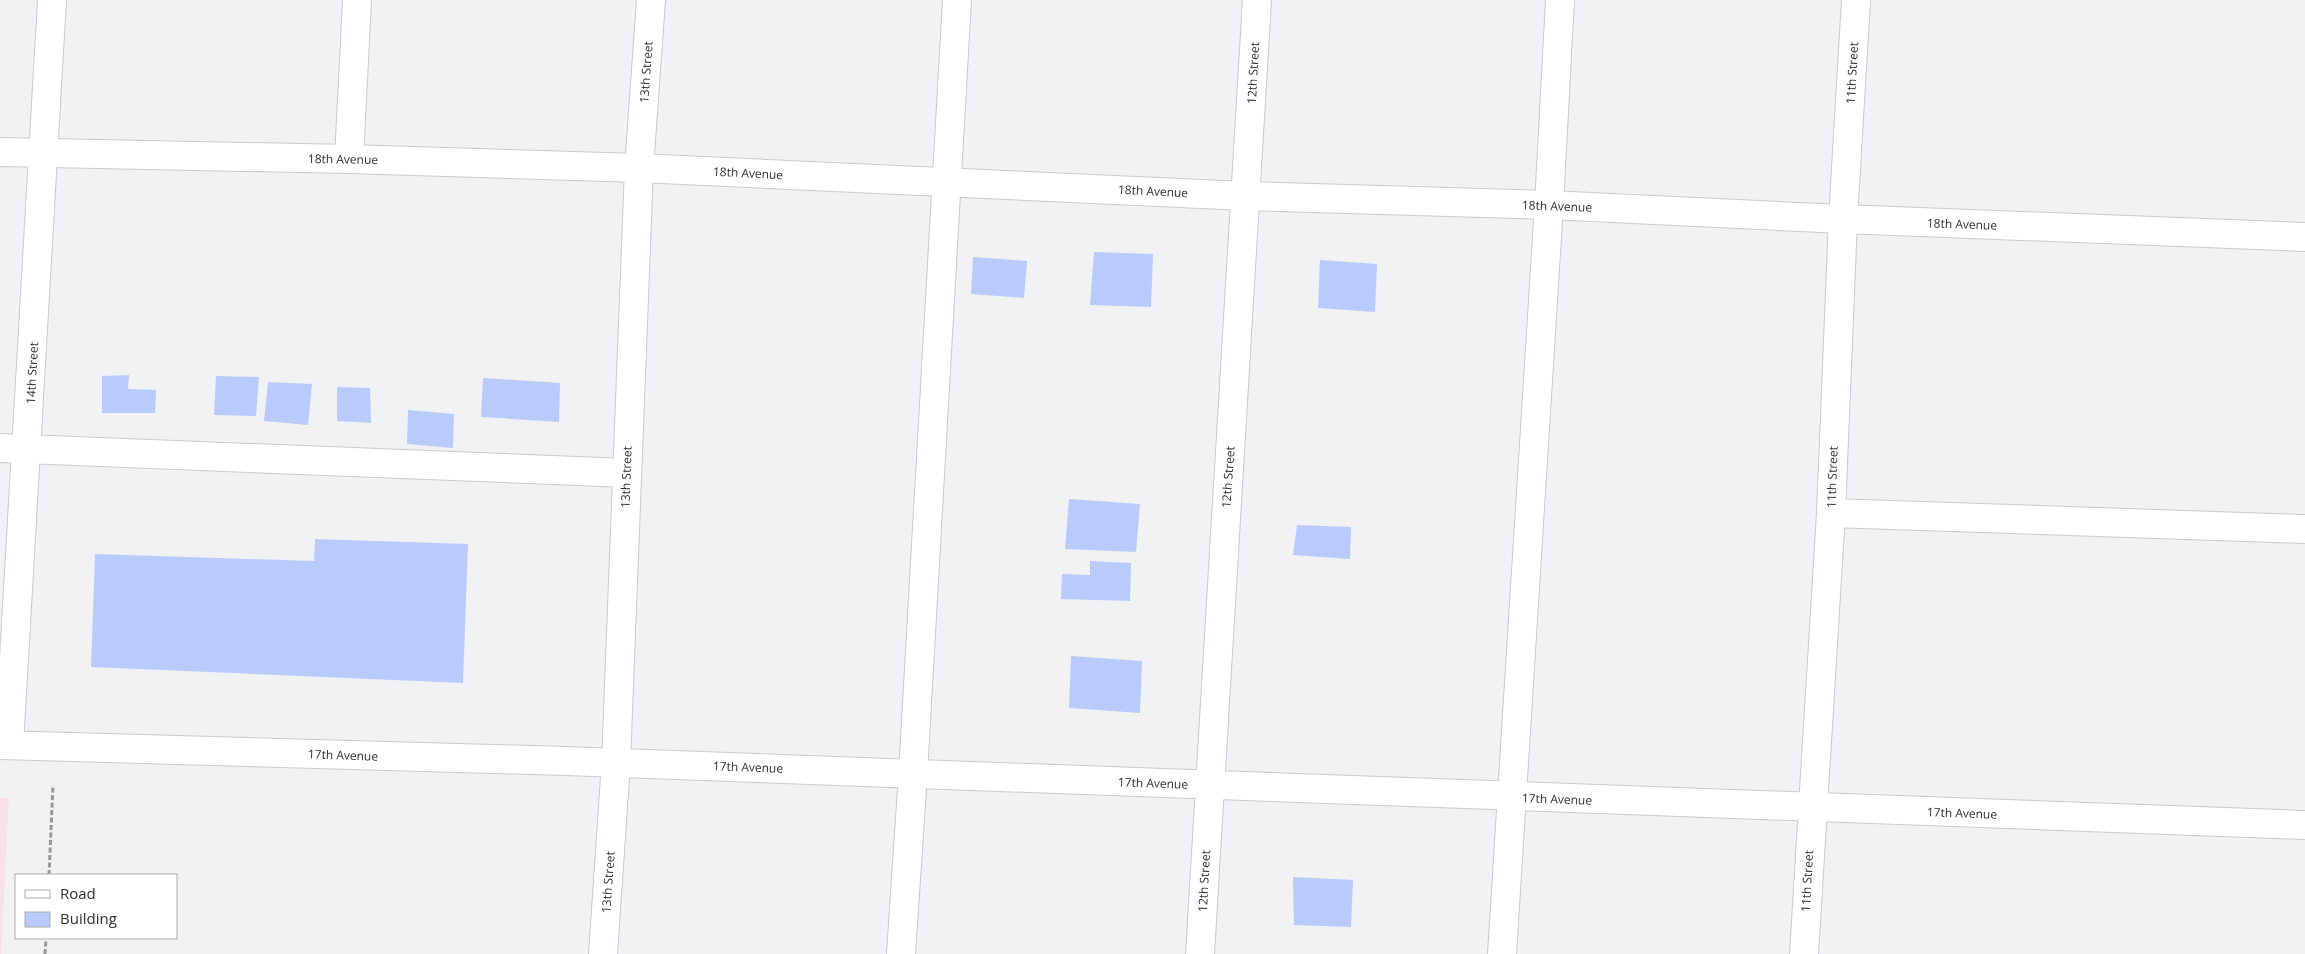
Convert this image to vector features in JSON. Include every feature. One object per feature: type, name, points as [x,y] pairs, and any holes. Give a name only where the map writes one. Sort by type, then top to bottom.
[{"type":"street","name":"14th Street","points":[[5,745],[28,448],[52,0]]},
{"type":"street","points":[[349,159],[357,0]]},
{"type":"street","name":"13th Street","points":[[603,954],[616,763],[639,168],[650,0]]},
{"type":"street","points":[[901,954],[913,774],[956,0]]},
{"type":"street","name":"12th Street","points":[[1200,954],[1257,0]]},
{"type":"street","points":[[1502,954],[1510,797],[1549,205],[1560,0]]},
{"type":"street","name":"11th Street","points":[[1804,954],[1831,513],[1843,219],[1856,0]]},
{"type":"street","name":"18th Avenue","points":[[0,152],[349,159],[639,168],[1245,196],[1549,205],[2305,238]]},
{"type":"street","points":[[0,448],[627,473]]},
{"type":"street","points":[[1831,513],[2305,528]]},
{"type":"street","name":"17th Avenue","points":[[5,745],[616,763],[2305,825]]},
{"type":"path","points":[[49,874],[53,786]]},
{"type":"path","points":[[45,954],[46,939]]},
{"type":"shaded area","points":[[0,798],[9,798],[1,954],[0,954]]},
{"type":"building","points":[[1094,252],[1153,254],[1151,307],[1090,305]]},
{"type":"building","points":[[973,257],[1027,261],[1024,298],[971,294]]},
{"type":"building","points":[[1320,260],[1377,264],[1375,312],[1318,308]]},
{"type":"building","points":[[129,375],[128,389],[156,390],[155,413],[102,413],[102,376]]},
{"type":"building","points":[[216,376],[259,377],[256,416],[214,415]]},
{"type":"building","points":[[483,378],[560,383],[559,422],[481,417]]},
{"type":"building","points":[[268,382],[312,384],[308,425],[264,421]]},
{"type":"building","points":[[337,387],[370,388],[371,423],[337,421]]},
{"type":"building","points":[[408,410],[454,414],[453,448],[407,444]]},
{"type":"building","points":[[1069,499],[1140,504],[1136,552],[1065,549]]},
{"type":"building","points":[[1297,525],[1351,527],[1350,559],[1293,555]]},
{"type":"building","points":[[315,539],[468,544],[463,683],[91,667],[95,554],[314,561]]},
{"type":"building","points":[[1090,561],[1131,563],[1130,601],[1061,599],[1062,574],[1090,575]]},
{"type":"building","points":[[1071,656],[1142,661],[1140,713],[1069,708]]},
{"type":"building","points":[[1293,877],[1353,880],[1351,927],[1294,925]]}]
